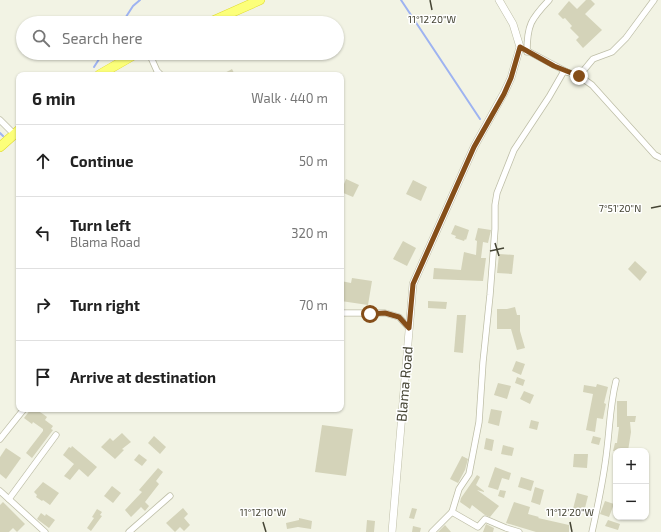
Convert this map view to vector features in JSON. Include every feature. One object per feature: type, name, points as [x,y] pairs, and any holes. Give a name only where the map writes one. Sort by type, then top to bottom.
[{"type":"highway","points":[[224,16],[260,0]]},
{"type":"highway","points":[[103,72],[125,60]]},
{"type":"highway","points":[[0,147],[16,133]]},
{"type":"street","points":[[499,0],[514,24],[520,47],[564,71],[579,76],[592,85],[655,155],[661,158]]},
{"type":"street","points":[[527,52],[529,27],[532,20],[549,0]]},
{"type":"street","points":[[579,76],[593,59],[612,52],[626,38],[654,0]]},
{"type":"street","name":"Blama Road","points":[[392,532],[413,284],[471,154],[504,94],[511,78],[520,47]]},
{"type":"street","points":[[152,60],[158,72]]},
{"type":"street","points":[[432,532],[452,512],[459,489],[469,474],[479,422],[497,193],[514,150],[549,97],[564,71]]},
{"type":"street","points":[[0,120],[16,131]]},
{"type":"street","points":[[344,313],[385,313],[399,317],[409,328]]},
{"type":"street","points":[[592,532],[602,490],[611,400],[616,381]]},
{"type":"street","points":[[0,439],[22,412]]},
{"type":"street","points":[[9,499],[56,435]]},
{"type":"street","points":[[0,491],[45,532]]},
{"type":"street","points":[[129,532],[170,496]]},
{"type":"street","points":[[452,512],[478,530],[485,519],[519,532]]},
{"type":"building","points":[[586,0],[591,0],[595,4],[585,14],[602,30],[583,48],[576,40],[579,37],[570,28],[572,26],[565,18],[563,19],[558,14],[569,1],[577,9]]},
{"type":"building","points":[[232,69],[234,72],[226,72]]},
{"type":"building","points":[[346,179],[359,185],[353,197],[344,193],[344,184]]},
{"type":"building","points":[[413,180],[427,187],[421,201],[406,194]]},
{"type":"building","points":[[455,225],[469,230],[466,240],[465,239],[464,241],[455,238],[456,236],[451,234]]},
{"type":"building","points":[[478,228],[491,230],[488,243],[483,242],[481,258],[486,258],[483,281],[433,279],[434,268],[461,270],[464,252],[476,255],[477,241],[475,240]]},
{"type":"building","points":[[403,241],[416,248],[407,266],[393,259]]},
{"type":"building","points":[[499,254],[514,255],[512,274],[497,273]]},
{"type":"building","points":[[635,261],[647,272],[640,281],[628,269]]},
{"type":"building","points":[[352,278],[372,281],[368,305],[344,301],[344,282],[351,283]]},
{"type":"building","points":[[428,301],[447,302],[446,309],[428,308]]},
{"type":"building","points":[[515,307],[517,315],[520,315],[520,331],[525,348],[517,350],[511,329],[497,329],[497,309]]},
{"type":"building","points":[[457,315],[466,315],[463,353],[454,352]]},
{"type":"building","points":[[516,361],[525,364],[521,375],[512,371]]},
{"type":"building","points":[[517,377],[525,380],[523,386],[515,383]]},
{"type":"building","points":[[498,383],[511,386],[507,399],[494,395]]},
{"type":"building","points":[[597,384],[608,387],[604,403],[606,404],[603,419],[597,418],[595,432],[586,430],[593,394],[583,392],[584,385],[596,387]]},
{"type":"building","points":[[524,391],[534,395],[530,404],[520,399]]},
{"type":"building","points":[[617,401],[627,401],[627,416],[636,416],[635,422],[630,422],[631,432],[628,448],[614,448],[615,443],[617,443],[619,427],[617,427]]},
{"type":"building","points":[[491,409],[502,411],[499,426],[488,423]]},
{"type":"building","points":[[29,412],[40,412],[47,417],[45,420],[53,426],[51,429],[53,430],[32,458],[26,453],[43,429],[24,418]]},
{"type":"building","points":[[531,420],[539,422],[537,430],[529,428]]},
{"type":"building","points":[[322,425],[353,429],[346,476],[315,472]]},
{"type":"building","points":[[122,433],[131,442],[122,449],[124,450],[115,459],[101,447],[110,438],[113,441]]},
{"type":"building","points":[[154,436],[166,447],[160,454],[148,443]]},
{"type":"building","points":[[593,436],[601,438],[599,445],[591,443]]},
{"type":"building","points":[[486,438],[494,440],[492,451],[484,449]]},
{"type":"building","points":[[503,445],[514,448],[512,456],[501,454]]},
{"type":"building","points":[[72,446],[97,467],[88,477],[79,469],[70,480],[64,476],[74,464],[63,455],[69,447],[71,448]]},
{"type":"building","points":[[6,448],[21,458],[6,479],[0,474],[0,457]]},
{"type":"building","points":[[139,454],[147,460],[142,466],[134,460]]},
{"type":"building","points":[[574,454],[588,454],[587,468],[573,467]]},
{"type":"building","points":[[462,456],[468,459],[465,470],[458,483],[450,479]]},
{"type":"building","points":[[495,467],[511,473],[509,480],[502,478],[498,490],[488,487]]},
{"type":"building","points":[[158,468],[163,472],[156,481],[159,484],[145,502],[149,506],[145,511],[141,507],[131,517],[125,510],[142,492],[139,490]]},
{"type":"building","points":[[477,475],[480,477],[476,485],[484,492],[477,490],[499,506],[490,517],[472,505],[470,509],[460,502],[461,498]]},
{"type":"building","points":[[521,477],[534,481],[531,491],[518,487]]},
{"type":"building","points":[[43,482],[59,493],[50,505],[36,497],[37,495],[34,492]]},
{"type":"building","points":[[112,486],[121,493],[113,503],[104,496]]},
{"type":"building","points":[[535,487],[544,490],[540,505],[531,502]]},
{"type":"building","points":[[500,490],[506,491],[504,498],[498,496]]},
{"type":"building","points":[[577,493],[588,496],[584,512],[573,509]]},
{"type":"building","points":[[605,501],[613,504],[609,517],[600,514]]},
{"type":"building","points":[[3,502],[25,524],[17,532],[13,528],[9,532],[0,532],[0,505]]},
{"type":"building","points":[[514,502],[530,507],[528,514],[539,517],[538,518],[569,525],[569,532],[536,532],[506,523]]},
{"type":"building","points":[[183,508],[188,514],[184,518],[190,525],[184,531],[180,527],[175,532],[166,523]]},
{"type":"building","points":[[412,508],[417,509],[414,519],[409,518]]},
{"type":"building","points":[[97,509],[102,512],[100,515],[102,516],[91,531],[87,528],[94,518],[92,517]]},
{"type":"building","points":[[41,513],[45,516],[46,514],[55,520],[49,528],[37,519]]},
{"type":"building","points":[[299,518],[312,521],[311,529],[298,527],[287,529],[286,523],[299,520]]},
{"type":"building","points":[[367,520],[375,521],[374,532],[366,532]]},
{"type":"building","points":[[608,520],[620,524],[618,530],[605,526]]},
{"type":"building","points":[[486,524],[494,528],[493,532],[483,532]]},
{"type":"building","points":[[445,525],[451,532],[438,532]]},
{"type":"building","points":[[413,526],[421,528],[420,532],[412,532]]},
{"type":"waterway","points":[[127,16],[133,6],[140,0]]},
{"type":"waterway","points":[[401,0],[480,119]]},
{"type":"waterway","points":[[94,67],[98,60]]},
{"type":"waterway","points":[[0,133],[3,136]]},
{"type":"route","points":[[370,314],[385,313],[399,317],[409,328],[413,284],[474,147],[504,94],[511,78],[520,47],[564,71],[579,76]]}]
